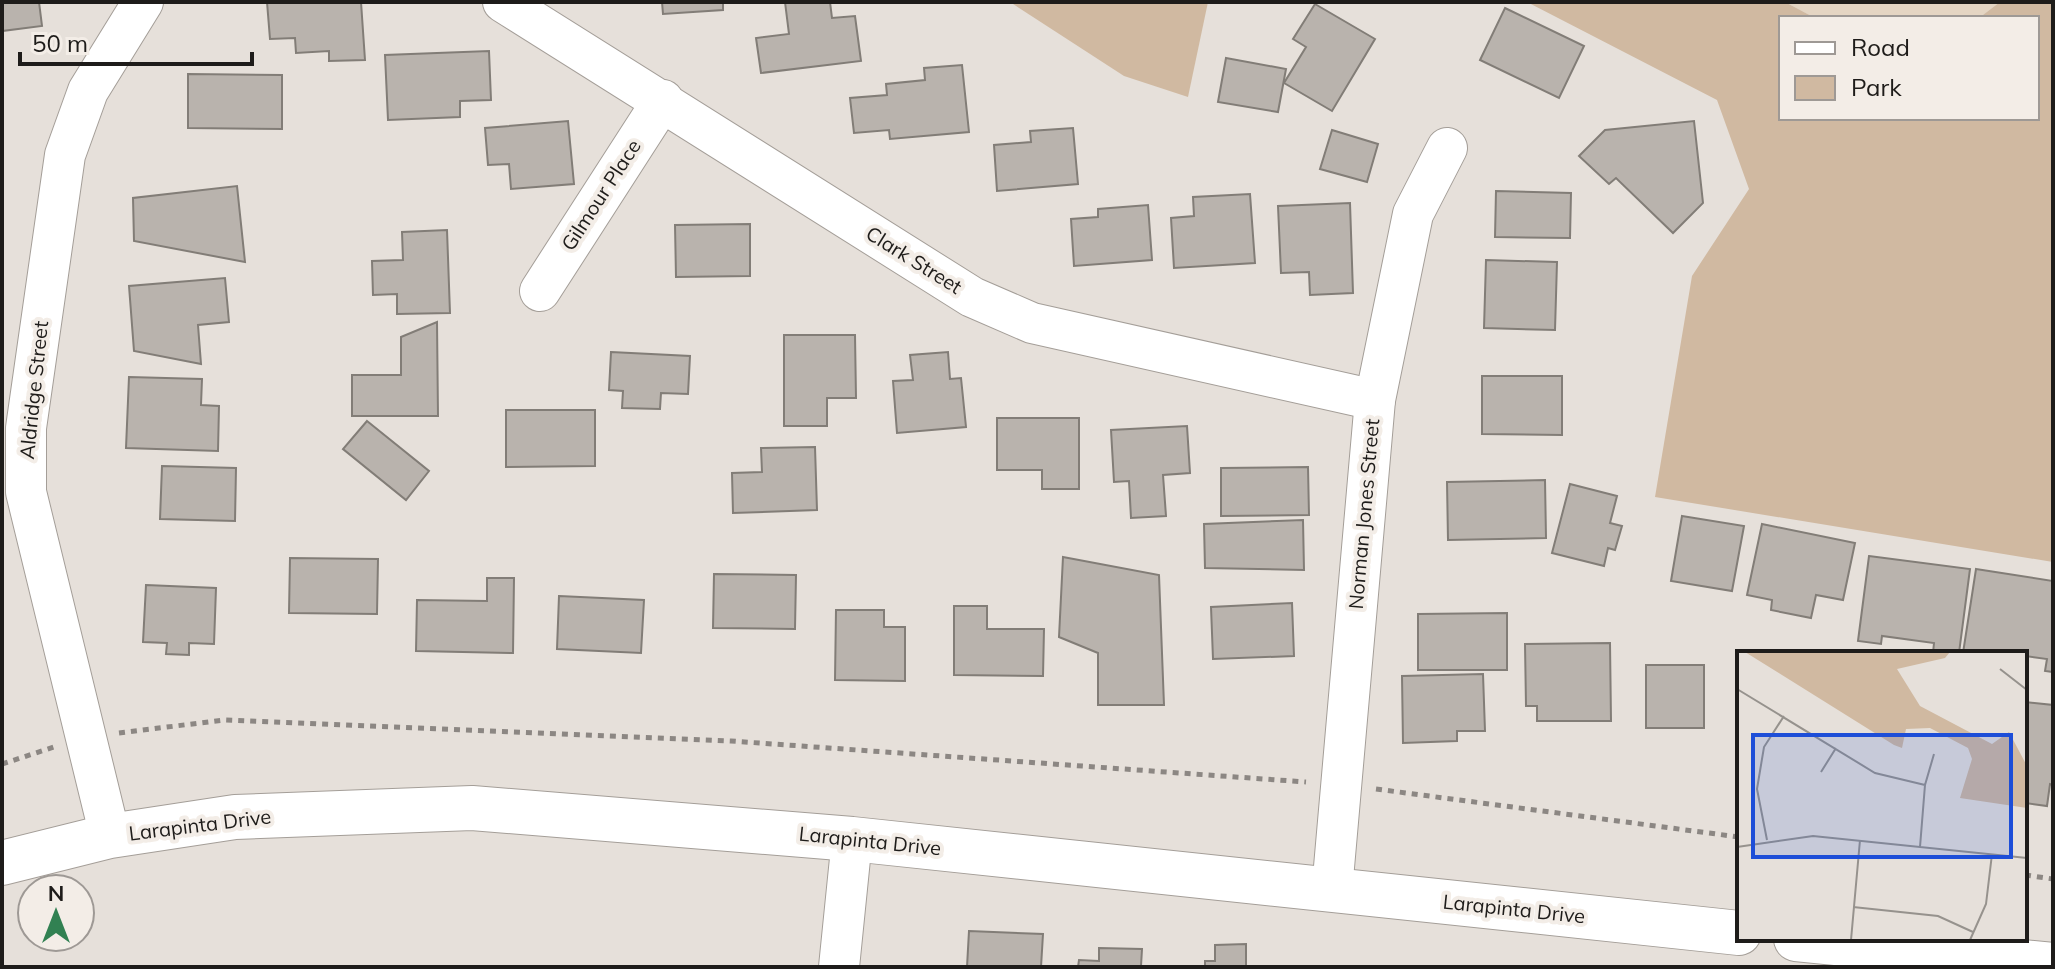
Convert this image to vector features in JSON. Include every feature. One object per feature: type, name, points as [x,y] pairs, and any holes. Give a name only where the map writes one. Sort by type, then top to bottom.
[{"type":"main road","name":"Larapinta Drive","points":[[2,863],[110,836],[235,817],[472,808],[852,839],[1737,933]]},
{"type":"main road","points":[[1807,941],[1909,959],[2053,965]]},
{"type":"street","name":"Aldridge Street","points":[[110,836],[26,492],[26,428],[65,155],[88,91],[143,2]]},
{"type":"street","name":"Clark Street","points":[[503,2],[972,297],[1032,323],[1375,400]]},
{"type":"street","name":"Gilmour Place","points":[[540,291],[663,100]]},
{"type":"street","name":"Norman Jones Street","points":[[1332,890],[1375,400],[1413,214],[1447,148]]},
{"type":"street","points":[[839,967],[852,839]]},
{"type":"path","points":[[2,764],[87,737],[224,720],[731,741],[1340,784],[1737,837]]},
{"type":"path","points":[[2027,875],[2053,879]]},
{"type":"shaded area","points":[[1785,2],[2000,2],[1982,16],[1811,16]]},
{"type":"green space","points":[[1010,2],[1208,2],[1188,97],[1124,76]]},
{"type":"green space","points":[[1527,2],[1785,2],[1811,16],[1779,16],[1779,120],[2039,120],[2039,16],[1982,16],[2000,2],[2053,2],[2053,562],[1655,497],[1692,276],[1749,189],[1717,100]]},
{"type":"building","points":[[2,2],[39,2],[42,26],[2,31]]},
{"type":"building","points":[[267,2],[361,2],[365,60],[329,61],[329,51],[296,53],[295,38],[270,39]]},
{"type":"building","points":[[662,2],[723,2],[723,10],[663,14]]},
{"type":"building","points":[[785,2],[830,2],[832,18],[855,16],[861,61],[761,73],[756,38],[789,34]]},
{"type":"building","points":[[1315,4],[1375,39],[1332,111],[1284,83],[1306,47],[1293,39]]},
{"type":"building","points":[[1505,8],[1584,46],[1559,98],[1480,60]]},
{"type":"building","points":[[489,51],[491,100],[460,101],[460,117],[388,120],[385,55]]},
{"type":"building","points":[[1226,58],[1286,69],[1278,112],[1218,102]]},
{"type":"building","points":[[962,65],[969,132],[890,139],[889,130],[854,133],[850,98],[887,95],[886,84],[925,80],[924,68]]},
{"type":"building","points":[[188,74],[282,75],[282,129],[188,128]]},
{"type":"building","points":[[568,121],[574,184],[511,189],[509,164],[488,165],[485,128]]},
{"type":"building","points":[[1694,121],[1703,203],[1673,233],[1616,178],[1609,184],[1579,156],[1605,130]]},
{"type":"building","points":[[1073,128],[1078,184],[997,191],[994,145],[1031,142],[1030,131]]},
{"type":"building","points":[[1332,130],[1378,144],[1367,182],[1320,169]]},
{"type":"building","points":[[237,186],[245,262],[134,241],[133,198]]},
{"type":"building","points":[[1496,191],[1571,193],[1570,238],[1495,237]]},
{"type":"building","points":[[1250,194],[1255,263],[1174,268],[1171,218],[1194,216],[1193,197]]},
{"type":"building","points":[[1350,203],[1353,293],[1310,295],[1309,272],[1281,273],[1278,206]]},
{"type":"building","points":[[1148,205],[1152,260],[1074,266],[1071,219],[1098,217],[1098,209]]},
{"type":"building","points":[[750,224],[750,276],[676,277],[675,225]]},
{"type":"building","points":[[447,230],[450,313],[397,314],[397,294],[373,295],[372,261],[403,260],[402,232]]},
{"type":"building","points":[[1486,260],[1557,262],[1555,330],[1484,328]]},
{"type":"building","points":[[225,278],[229,322],[198,325],[201,364],[134,351],[129,286]]},
{"type":"building","points":[[437,322],[438,416],[352,416],[352,375],[401,375],[401,337]]},
{"type":"building","points":[[784,335],[855,335],[856,398],[827,398],[827,426],[784,426]]},
{"type":"building","points":[[611,352],[690,356],[688,394],[661,393],[660,409],[622,408],[623,391],[609,390]]},
{"type":"building","points":[[948,352],[950,379],[961,378],[966,427],[897,433],[893,381],[913,380],[910,355]]},
{"type":"building","points":[[1482,376],[1562,376],[1562,435],[1482,434]]},
{"type":"building","points":[[129,377],[202,379],[201,405],[219,406],[218,451],[126,448]]},
{"type":"building","points":[[506,410],[595,410],[595,466],[506,467]]},
{"type":"building","points":[[997,418],[1079,418],[1079,489],[1042,489],[1042,470],[997,470]]},
{"type":"building","points":[[367,421],[429,471],[406,500],[343,449]]},
{"type":"building","points":[[1187,426],[1190,473],[1163,475],[1166,516],[1131,518],[1129,481],[1114,482],[1111,430]]},
{"type":"building","points":[[815,447],[817,510],[733,513],[732,473],[762,472],[761,448]]},
{"type":"building","points":[[162,466],[236,468],[235,521],[160,519]]},
{"type":"building","points":[[1308,467],[1309,515],[1221,516],[1221,468]]},
{"type":"building","points":[[1545,480],[1546,538],[1448,540],[1447,482]]},
{"type":"building","points":[[1570,484],[1617,496],[1610,523],[1622,526],[1615,550],[1608,548],[1604,566],[1552,553]]},
{"type":"building","points":[[1682,516],[1744,526],[1732,591],[1671,581]]},
{"type":"building","points":[[1303,520],[1304,570],[1205,568],[1204,524]]},
{"type":"building","points":[[1762,524],[1855,543],[1843,600],[1816,595],[1811,618],[1771,610],[1772,600],[1747,595]]},
{"type":"building","points":[[1869,556],[1970,569],[1959,651],[1933,651],[1934,643],[1882,636],[1881,644],[1858,641]]},
{"type":"building","points":[[1063,557],[1159,575],[1164,705],[1098,705],[1098,653],[1059,637]]},
{"type":"building","points":[[290,558],[378,559],[377,614],[289,613]]},
{"type":"building","points":[[1976,569],[2053,581],[2053,672],[2045,671],[2047,659],[2027,656],[2027,651],[1963,651]]},
{"type":"building","points":[[714,574],[796,575],[795,629],[713,628]]},
{"type":"building","points":[[487,578],[514,578],[513,653],[416,651],[417,600],[487,601]]},
{"type":"building","points":[[146,585],[216,588],[214,644],[189,643],[189,655],[166,654],[167,643],[143,642]]},
{"type":"building","points":[[559,596],[644,600],[641,653],[557,649]]},
{"type":"building","points":[[1292,603],[1294,656],[1213,659],[1211,607]]},
{"type":"building","points":[[954,606],[987,606],[987,629],[1044,629],[1043,676],[954,675]]},
{"type":"building","points":[[836,610],[884,610],[884,627],[905,627],[905,681],[835,680]]},
{"type":"building","points":[[1507,613],[1507,670],[1418,670],[1418,614]]},
{"type":"building","points":[[1610,643],[1611,721],[1537,721],[1537,706],[1526,706],[1525,644]]},
{"type":"building","points":[[1646,665],[1704,665],[1704,728],[1646,728]]},
{"type":"building","points":[[1483,674],[1485,731],[1457,731],[1457,741],[1403,743],[1402,676]]},
{"type":"building","points":[[2027,702],[2053,705],[2053,785],[2050,784],[2047,806],[2027,803]]},
{"type":"building","points":[[969,931],[1043,934],[1041,967],[967,967]]},
{"type":"building","points":[[1246,944],[1246,967],[1205,967],[1205,961],[1215,961],[1215,945]]},
{"type":"building","points":[[1099,948],[1142,949],[1141,966],[1156,967],[1078,967],[1079,960],[1099,961]]}]
